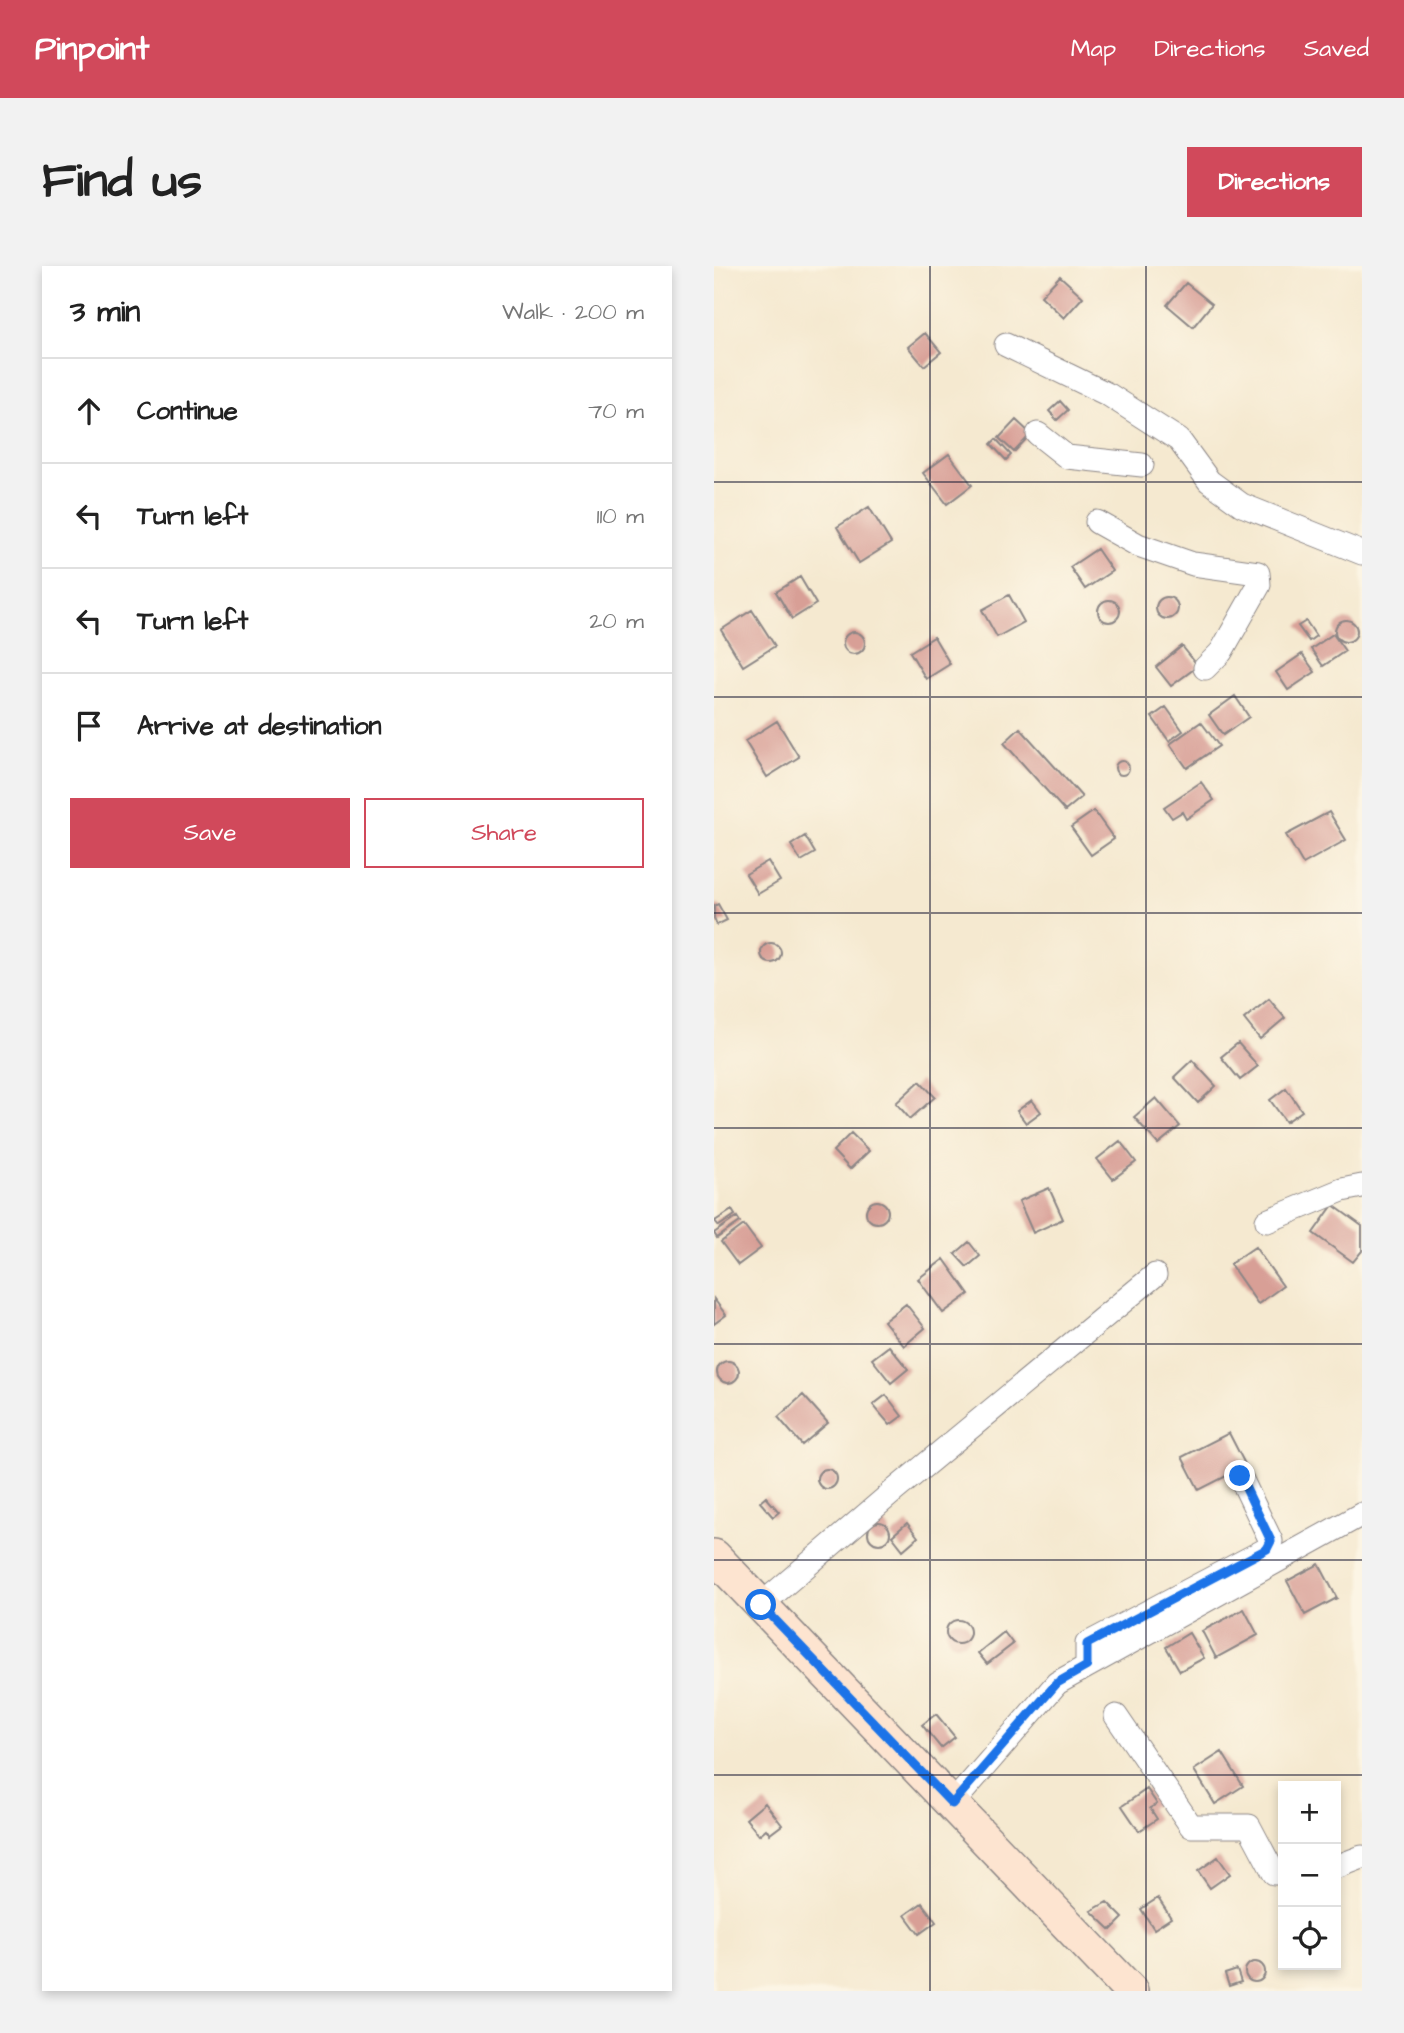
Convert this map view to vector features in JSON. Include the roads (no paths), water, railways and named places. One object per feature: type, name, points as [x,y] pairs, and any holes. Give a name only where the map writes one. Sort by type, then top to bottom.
[{"type":"main road","points":[[714,1556],[1131,1991]]},
{"type":"street","points":[[1006,345],[1109,395],[1179,440],[1209,481],[1242,505],[1362,553]]},
{"type":"street","points":[[1038,434],[1067,457],[1142,465]]},
{"type":"street","points":[[1097,522],[1138,545],[1192,564],[1258,573],[1259,584],[1253,596],[1220,652],[1205,668]]},
{"type":"street","points":[[1267,1221],[1342,1190],[1362,1186]]},
{"type":"street","points":[[761,1605],[895,1490],[1155,1275]]},
{"type":"street","points":[[1087,1666],[1087,1644],[1267,1549],[1271,1541],[1240,1476]]},
{"type":"street","points":[[952,1804],[1057,1683],[1362,1514]]},
{"type":"street","points":[[1116,1716],[1191,1826],[1249,1826],[1274,1873],[1278,1873]]},
{"type":"street","points":[[1341,1865],[1362,1857]]}]
